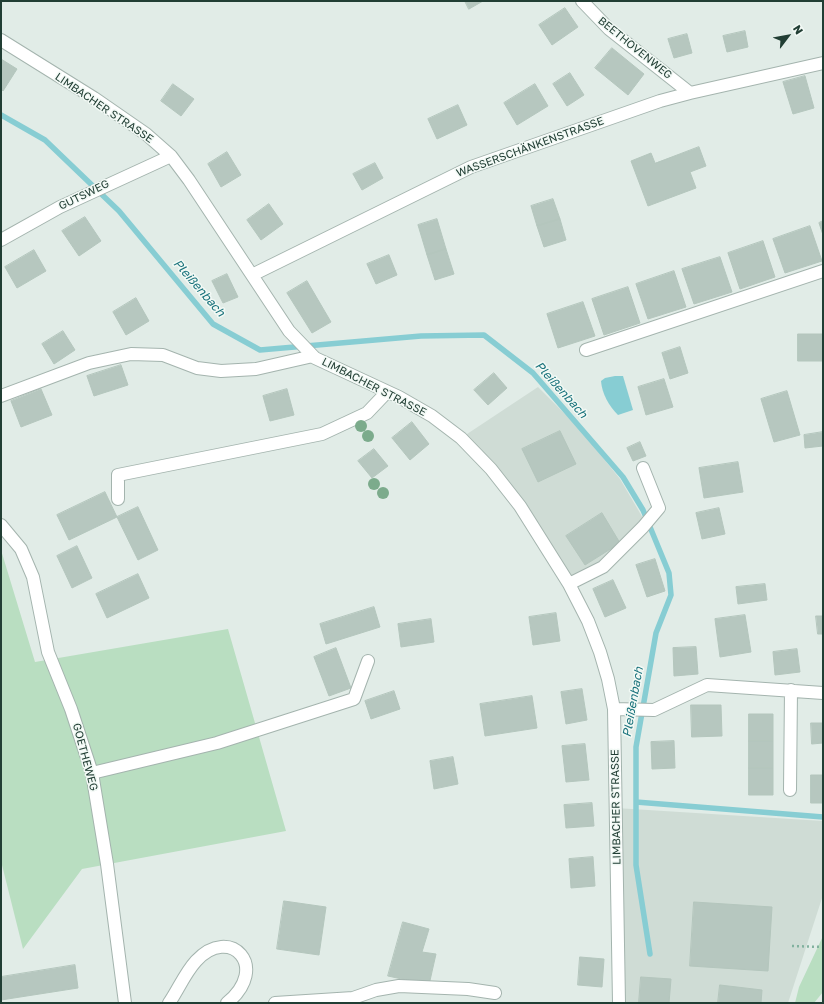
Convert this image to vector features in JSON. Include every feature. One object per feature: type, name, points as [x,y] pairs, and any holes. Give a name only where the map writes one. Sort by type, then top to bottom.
[{"type":"street","name":"BEETHOVENWEG","points":[[582,1],[609,29],[690,92]]},
{"type":"street","name":"LIMBACHER STRASSE","points":[[1,40],[94,98],[146,134],[170,156],[189,180],[289,331],[314,357],[387,392],[432,416],[461,438],[492,469],[520,506],[569,584],[588,621],[600,652],[608,679],[614,709],[619,1003]]},
{"type":"street","name":"WASSERSCHÄNKENSTRASSE","points":[[252,275],[471,166],[690,92],[823,63]]},
{"type":"street","name":"GUTSWEG","points":[[2,237],[120,178],[170,156]]},
{"type":"street","points":[[586,350],[823,271]]},
{"type":"street","points":[[1,396],[89,363],[131,354],[163,355],[197,368],[221,371],[256,369],[314,357]]},
{"type":"street","points":[[118,499],[118,475],[322,434],[366,413],[387,392]]},
{"type":"street","points":[[569,584],[604,567],[659,508],[644,468]]},
{"type":"street","name":"GOETHEWEG","points":[[1,525],[21,550],[33,577],[48,652],[71,709],[92,773],[107,864],[125,1003]]},
{"type":"street","points":[[92,773],[217,743],[354,699],[368,661]]},
{"type":"street","points":[[614,709],[654,710],[707,685],[823,693]]},
{"type":"street","points":[[790,790],[791,690]]},
{"type":"street","points":[[169,1003],[196,961],[216,948],[225,946],[243,958],[247,973],[239,992],[227,1003]]},
{"type":"street","points":[[275,1003],[353,998],[376,990],[400,986],[468,989],[494,993]]},
{"type":"path","points":[[792,946],[823,947]]},
{"type":"shaded area","points":[[538,387],[579,428],[620,479],[647,525],[639,535],[569,584],[520,506],[461,438]]},
{"type":"shaded area","points":[[616,808],[823,821],[823,895],[788,1003],[619,1003]]},
{"type":"green space","points":[[1,550],[35,662],[228,629],[286,831],[82,869],[23,949],[1,861]]},
{"type":"green space","points":[[823,936],[823,992],[814,1003],[795,1003],[799,987]]},
{"type":"water","points":[[623,376],[633,410],[618,415],[606,400],[601,381],[605,378]]},
{"type":"building","points":[[465,1],[483,1],[469,9]]},
{"type":"building","points":[[565,8],[578,27],[552,45],[539,25]]},
{"type":"building","points":[[745,31],[748,47],[727,52],[723,36]]},
{"type":"building","points":[[687,34],[692,53],[674,58],[668,39]]},
{"type":"building","points":[[612,48],[644,74],[628,95],[595,68]]},
{"type":"building","points":[[1,59],[17,69],[3,91],[1,89]]},
{"type":"building","points":[[570,73],[584,95],[567,106],[553,84]]},
{"type":"building","points":[[805,76],[814,108],[793,114],[783,82]]},
{"type":"building","points":[[173,84],[194,99],[181,116],[161,101]]},
{"type":"building","points":[[535,84],[548,106],[517,125],[504,103]]},
{"type":"building","points":[[458,105],[467,125],[437,139],[428,119]]},
{"type":"building","points":[[699,147],[706,166],[690,172],[696,188],[648,206],[631,161],[651,153],[655,163]]},
{"type":"building","points":[[227,152],[241,175],[221,187],[208,164]]},
{"type":"building","points":[[375,163],[383,178],[362,190],[353,174]]},
{"type":"building","points":[[553,199],[560,219],[537,226],[531,206]]},
{"type":"building","points":[[269,204],[283,224],[261,240],[247,220]]},
{"type":"building","points":[[85,217],[101,241],[79,256],[62,231]]},
{"type":"building","points":[[437,219],[446,249],[427,255],[418,225]]},
{"type":"building","points":[[560,219],[566,240],[544,247],[537,226]]},
{"type":"building","points":[[823,221],[823,235],[819,223]]},
{"type":"building","points":[[810,226],[822,261],[785,273],[773,239]]},
{"type":"building","points":[[763,241],[775,277],[740,289],[728,253]]},
{"type":"building","points":[[446,249],[454,274],[435,280],[427,255]]},
{"type":"building","points":[[34,250],[46,271],[17,288],[5,267]]},
{"type":"building","points":[[389,255],[397,275],[376,284],[367,264]]},
{"type":"building","points":[[720,257],[732,292],[694,304],[682,269]]},
{"type":"building","points":[[674,271],[686,307],[648,319],[636,284]]},
{"type":"building","points":[[227,274],[238,297],[223,303],[212,281]]},
{"type":"building","points":[[307,281],[331,322],[312,333],[287,293]]},
{"type":"building","points":[[628,287],[640,323],[604,335],[592,299]]},
{"type":"building","points":[[136,298],[149,321],[126,335],[113,312]]},
{"type":"building","points":[[583,302],[595,336],[558,348],[547,314]]},
{"type":"building","points":[[63,331],[75,350],[54,364],[42,344]]},
{"type":"building","points":[[798,334],[823,334],[823,361],[798,361]]},
{"type":"building","points":[[680,347],[688,373],[670,379],[662,353]]},
{"type":"building","points":[[121,365],[128,385],[94,396],[87,376]]},
{"type":"building","points":[[494,373],[507,388],[488,405],[474,390]]},
{"type":"building","points":[[664,379],[673,407],[646,415],[638,387]]},
{"type":"building","points":[[41,389],[52,415],[21,427],[11,401]]},
{"type":"building","points":[[287,389],[294,415],[270,421],[263,396]]},
{"type":"building","points":[[787,391],[800,435],[774,442],[761,399]]},
{"type":"building","points":[[412,422],[429,444],[410,460],[392,438]]},
{"type":"building","points":[[560,431],[576,464],[538,482],[522,449]]},
{"type":"building","points":[[823,432],[823,446],[805,448],[804,435]]},
{"type":"building","points":[[640,442],[646,456],[633,461],[627,448]]},
{"type":"building","points":[[374,449],[388,466],[372,478],[358,461]]},
{"type":"building","points":[[738,462],[743,492],[704,498],[699,468]]},
{"type":"building","points":[[105,492],[117,517],[69,540],[57,515]]},
{"type":"building","points":[[138,507],[158,550],[138,560],[117,517]]},
{"type":"building","points":[[719,508],[725,534],[702,539],[696,513]]},
{"type":"building","points":[[602,513],[620,543],[585,565],[566,536]]},
{"type":"building","points":[[77,546],[92,578],[72,588],[57,556]]},
{"type":"building","points":[[655,559],[665,591],[647,597],[636,565]]},
{"type":"building","points":[[138,574],[149,598],[107,618],[96,594]]},
{"type":"building","points":[[613,580],[626,608],[605,617],[593,589]]},
{"type":"building","points":[[765,584],[767,600],[738,604],[736,587]]},
{"type":"building","points":[[374,607],[380,627],[326,644],[320,624]]},
{"type":"building","points":[[556,613],[560,641],[533,645],[529,617]]},
{"type":"building","points":[[745,615],[751,652],[720,657],[715,619]]},
{"type":"building","points":[[816,616],[823,616],[823,634],[818,634]]},
{"type":"building","points":[[431,619],[434,642],[401,647],[398,624]]},
{"type":"building","points":[[696,647],[698,674],[674,676],[673,648]]},
{"type":"building","points":[[336,648],[351,688],[329,696],[314,657]]},
{"type":"building","points":[[797,649],[800,672],[775,675],[773,652]]},
{"type":"building","points":[[582,689],[587,720],[566,724],[561,692]]},
{"type":"building","points":[[394,691],[400,709],[371,719],[365,701]]},
{"type":"building","points":[[532,696],[537,728],[485,736],[480,704]]},
{"type":"building","points":[[691,705],[721,705],[722,736],[692,737]]},
{"type":"building","points":[[749,714],[773,714],[773,741],[749,741]]},
{"type":"building","points":[[811,723],[823,723],[823,743],[812,744]]},
{"type":"building","points":[[674,741],[675,768],[652,769],[651,742]]},
{"type":"building","points":[[749,741],[773,741],[773,768],[749,768]]},
{"type":"building","points":[[585,744],[589,780],[566,782],[562,746]]},
{"type":"building","points":[[453,757],[458,784],[434,789],[430,761]]},
{"type":"building","points":[[749,768],[773,768],[773,795],[749,795]]},
{"type":"building","points":[[811,775],[823,775],[823,803],[811,803]]},
{"type":"building","points":[[592,803],[594,826],[566,828],[564,805]]},
{"type":"building","points":[[593,857],[595,886],[571,888],[569,859]]},
{"type":"building","points":[[284,901],[326,907],[319,955],[277,949]]},
{"type":"building","points":[[694,902],[772,907],[768,971],[690,966]]},
{"type":"building","points":[[403,922],[429,929],[422,952],[436,954],[429,985],[388,976]]},
{"type":"building","points":[[580,957],[604,959],[602,987],[578,985]]},
{"type":"building","points":[[75,965],[78,988],[1,1000],[1,977]]},
{"type":"building","points":[[641,977],[671,979],[669,1003],[639,1003]]},
{"type":"building","points":[[720,985],[762,990],[761,1003],[718,1003]]},
{"type":"waterway","name":"Pleißenbach","points":[[1,115],[45,140],[119,211],[213,324],[260,350],[421,336],[484,335],[533,373],[623,477],[643,510],[669,573],[671,595],[656,633],[636,747],[636,865],[650,954]]},
{"type":"waterway","points":[[636,802],[823,817]]}]
